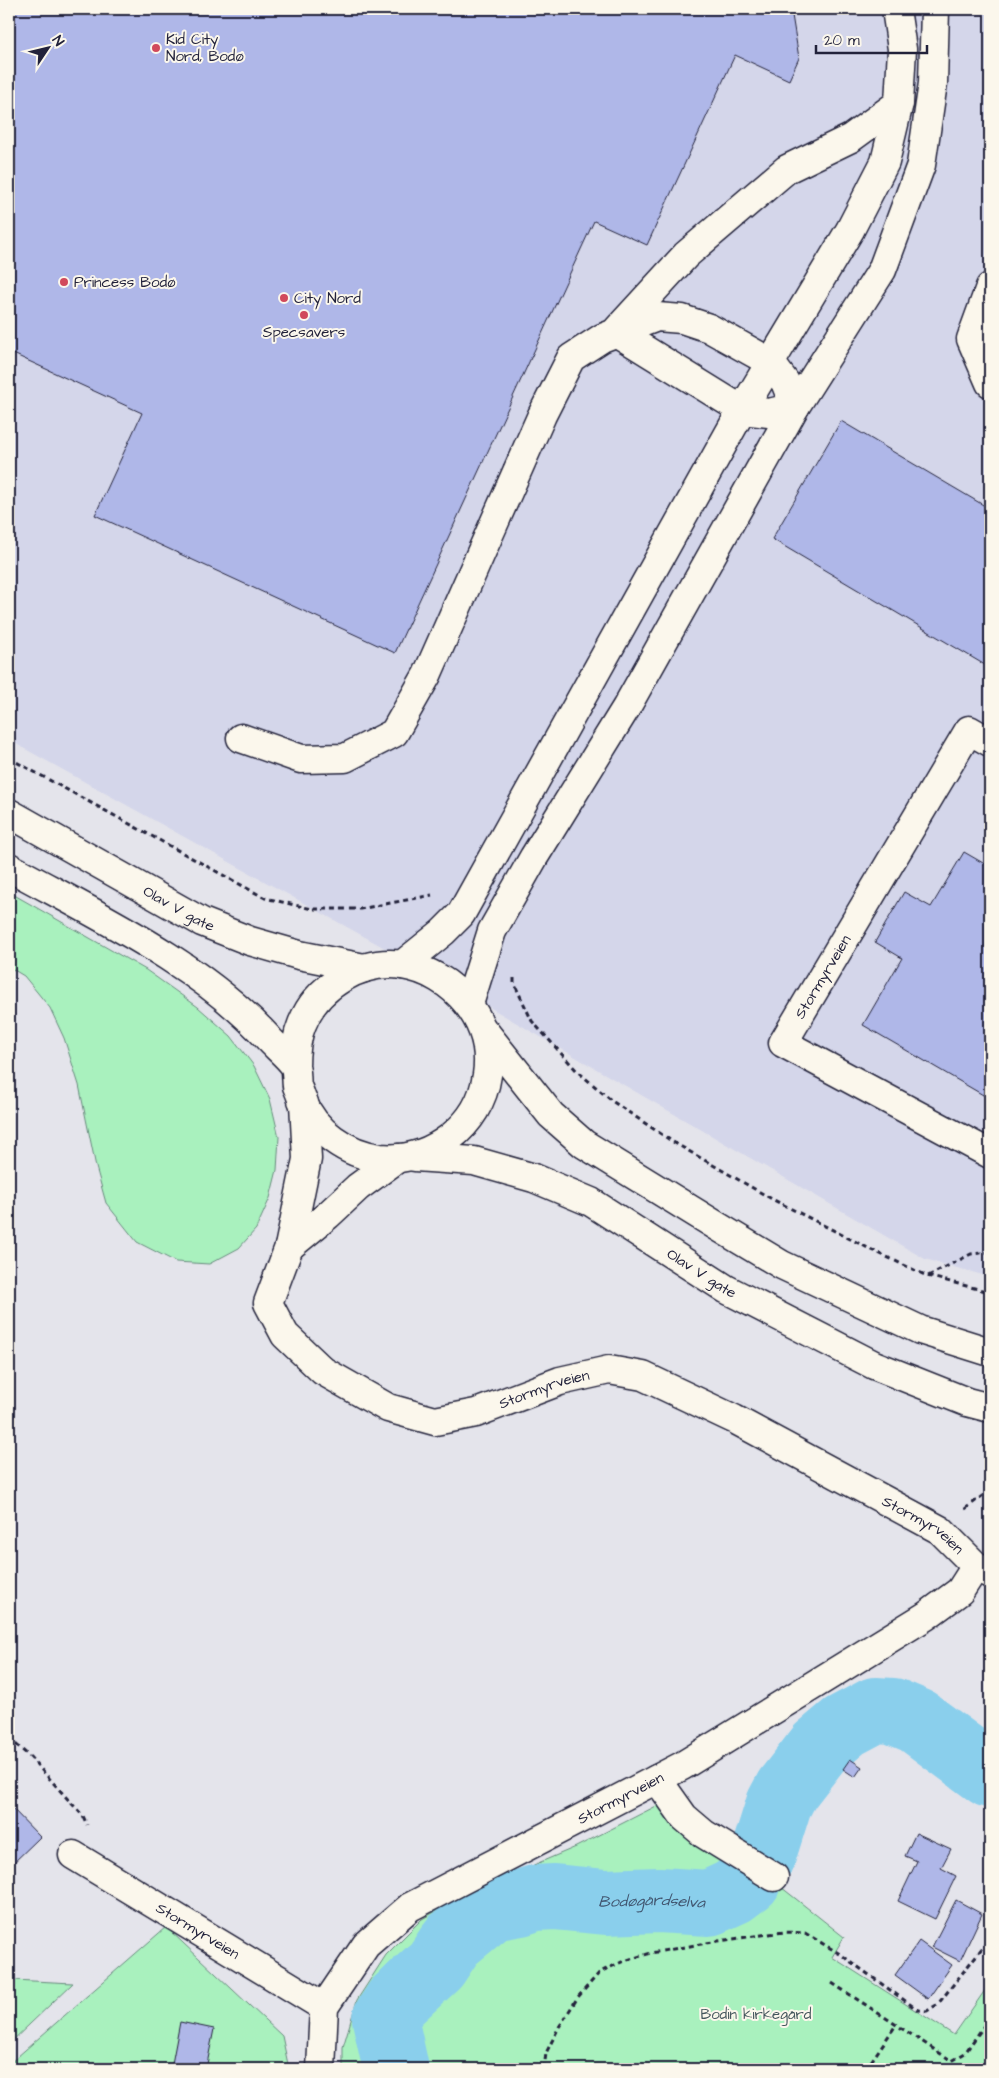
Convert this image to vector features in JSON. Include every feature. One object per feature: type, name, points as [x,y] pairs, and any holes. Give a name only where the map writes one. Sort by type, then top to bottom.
[{"type":"main road","points":[[402,965],[443,932],[461,914],[742,410],[850,230],[885,162],[899,103],[902,49],[896,9]]},
{"type":"main road","points":[[469,1004],[492,930],[534,856],[626,708],[795,407],[882,270],[921,164],[934,83],[935,9]]},
{"type":"main road","points":[[616,332],[686,255],[787,169],[851,138],[899,103]]},
{"type":"main road","points":[[990,287],[971,339],[990,383]]},
{"type":"main road","points":[[241,738],[301,759],[345,758],[394,733],[427,675],[542,415],[571,358],[602,338],[657,317],[682,319],[709,328],[770,362],[785,382],[795,407]]},
{"type":"main road","points":[[616,332],[742,410],[769,413],[795,407]]},
{"type":"main road","name":"Stormyrveien","points":[[990,742],[969,730],[784,1043],[990,1154]]},
{"type":"main road","name":"Olav V gate","points":[[9,813],[202,922],[250,941],[299,955],[364,968]]},
{"type":"main road","points":[[9,866],[107,920],[194,973],[237,1006],[294,1067]]},
{"type":"main road","name":"Olav V gate","points":[[990,1352],[920,1330],[782,1264],[584,1144],[550,1115],[483,1029],[469,1004],[451,985],[428,972],[402,965],[383,965],[364,968],[344,976],[327,989],[312,1005],[302,1024],[296,1045],[294,1067],[297,1086],[304,1104],[314,1120],[327,1134],[343,1145],[360,1153],[379,1158],[405,1157],[474,1161],[534,1178],[591,1202],[726,1290],[874,1364],[968,1402],[990,1408]]},
{"type":"main road","name":"Olav V gate","points":[[405,1157],[433,1149],[453,1136],[470,1119],[481,1098],[487,1075],[488,1052],[483,1029]]},
{"type":"main road","name":"Stormyrveien","points":[[73,1856],[324,2007],[366,1945],[410,1907],[682,1766],[926,1616],[960,1591],[983,1570],[940,1530],[742,1424],[643,1376],[609,1370],[560,1381],[476,1413],[435,1421],[388,1408],[323,1371],[285,1335],[268,1303],[289,1247],[307,1159],[304,1104]]},
{"type":"main road","points":[[289,1247],[358,1187],[405,1157]]},
{"type":"main road","points":[[657,1779],[684,1817],[704,1834],[774,1877]]},
{"type":"main road","points":[[321,2069],[324,2007]]},
{"type":"path","points":[[9,758],[265,898],[312,909],[360,909],[433,895]]},
{"type":"path","points":[[514,973],[514,983],[532,1021],[578,1072],[612,1101],[673,1142],[772,1199],[927,1276],[990,1292]]},
{"type":"path","points":[[927,1276],[971,1254],[990,1252]]},
{"type":"path","points":[[9,1738],[30,1757],[83,1816],[109,1877]]},
{"type":"path","points":[[544,2069],[546,2053],[559,2026],[578,1997],[600,1972],[624,1961],[651,1953],[784,1932],[806,1933],[840,1954],[918,2010],[927,2011],[938,2004],[990,1938]]},
{"type":"path","points":[[832,1983],[952,2061],[965,2053],[990,2017]]},
{"type":"path","points":[[866,2069],[896,2026]]},
{"type":"shaded area","points":[[9,9],[990,9],[990,1277],[925,1259],[439,978],[9,740]]},
{"type":"green space","points":[[9,892],[146,970],[198,1007],[231,1036],[254,1066],[270,1099],[279,1137],[277,1170],[270,1198],[256,1229],[239,1248],[209,1264],[176,1262],[137,1242],[106,1203],[96,1167],[79,1085],[64,1038],[50,1008],[24,976],[9,967]]},
{"type":"green space","name":"Bodin kirkegård","points":[[670,1799],[844,1937],[832,1957],[954,2035],[990,1983],[990,2069],[343,2069],[343,2047],[357,2000],[386,1955],[422,1919],[470,1892],[576,1847]]},
{"type":"green space","points":[[166,1927],[282,2036],[289,2069],[9,2069],[9,2064]]},
{"type":"green space","points":[[9,1938],[13,1980],[73,1983],[9,2044]]},
{"type":"building","name":"City Nord","points":[[9,9],[791,9],[799,58],[789,80],[735,55],[647,245],[594,221],[395,653],[95,515],[142,413],[9,352]]},
{"type":"building","points":[[841,421],[990,509],[990,668],[772,539]]},
{"type":"building","points":[[964,852],[990,867],[990,1099],[863,1025],[902,958],[875,942],[904,892],[931,907]]},
{"type":"building","points":[[850,1759],[862,1767],[855,1777],[843,1769]]},
{"type":"building","points":[[9,1805],[40,1837],[9,1867]]},
{"type":"building","points":[[916,1833],[951,1849],[941,1868],[956,1876],[935,1919],[898,1901],[917,1861],[905,1856]]},
{"type":"building","points":[[956,1900],[982,1914],[960,1961],[932,1947]]},
{"type":"building","points":[[919,1941],[952,1965],[928,1999],[895,1975]]},
{"type":"building","points":[[180,2022],[214,2029],[206,2069],[171,2069]]},
{"type":"waterway","name":"Bodøgårdselva","points":[[396,2069],[385,2019],[396,2002],[436,1965],[452,1941],[492,1908],[535,1898],[554,1897],[606,1902],[659,1900],[709,1903],[733,1892],[749,1880],[763,1855],[779,1804],[787,1789],[819,1748],[845,1726],[875,1710],[893,1711],[917,1721],[990,1775]]},
{"type":"place","name":"Kid City Nord, Bodø","points":[[156,48]]},
{"type":"place","name":"Princess Bodø","points":[[64,282]]},
{"type":"place","name":"City Nord","points":[[284,298]]},
{"type":"place","name":"Specsavers","points":[[304,315]]}]
